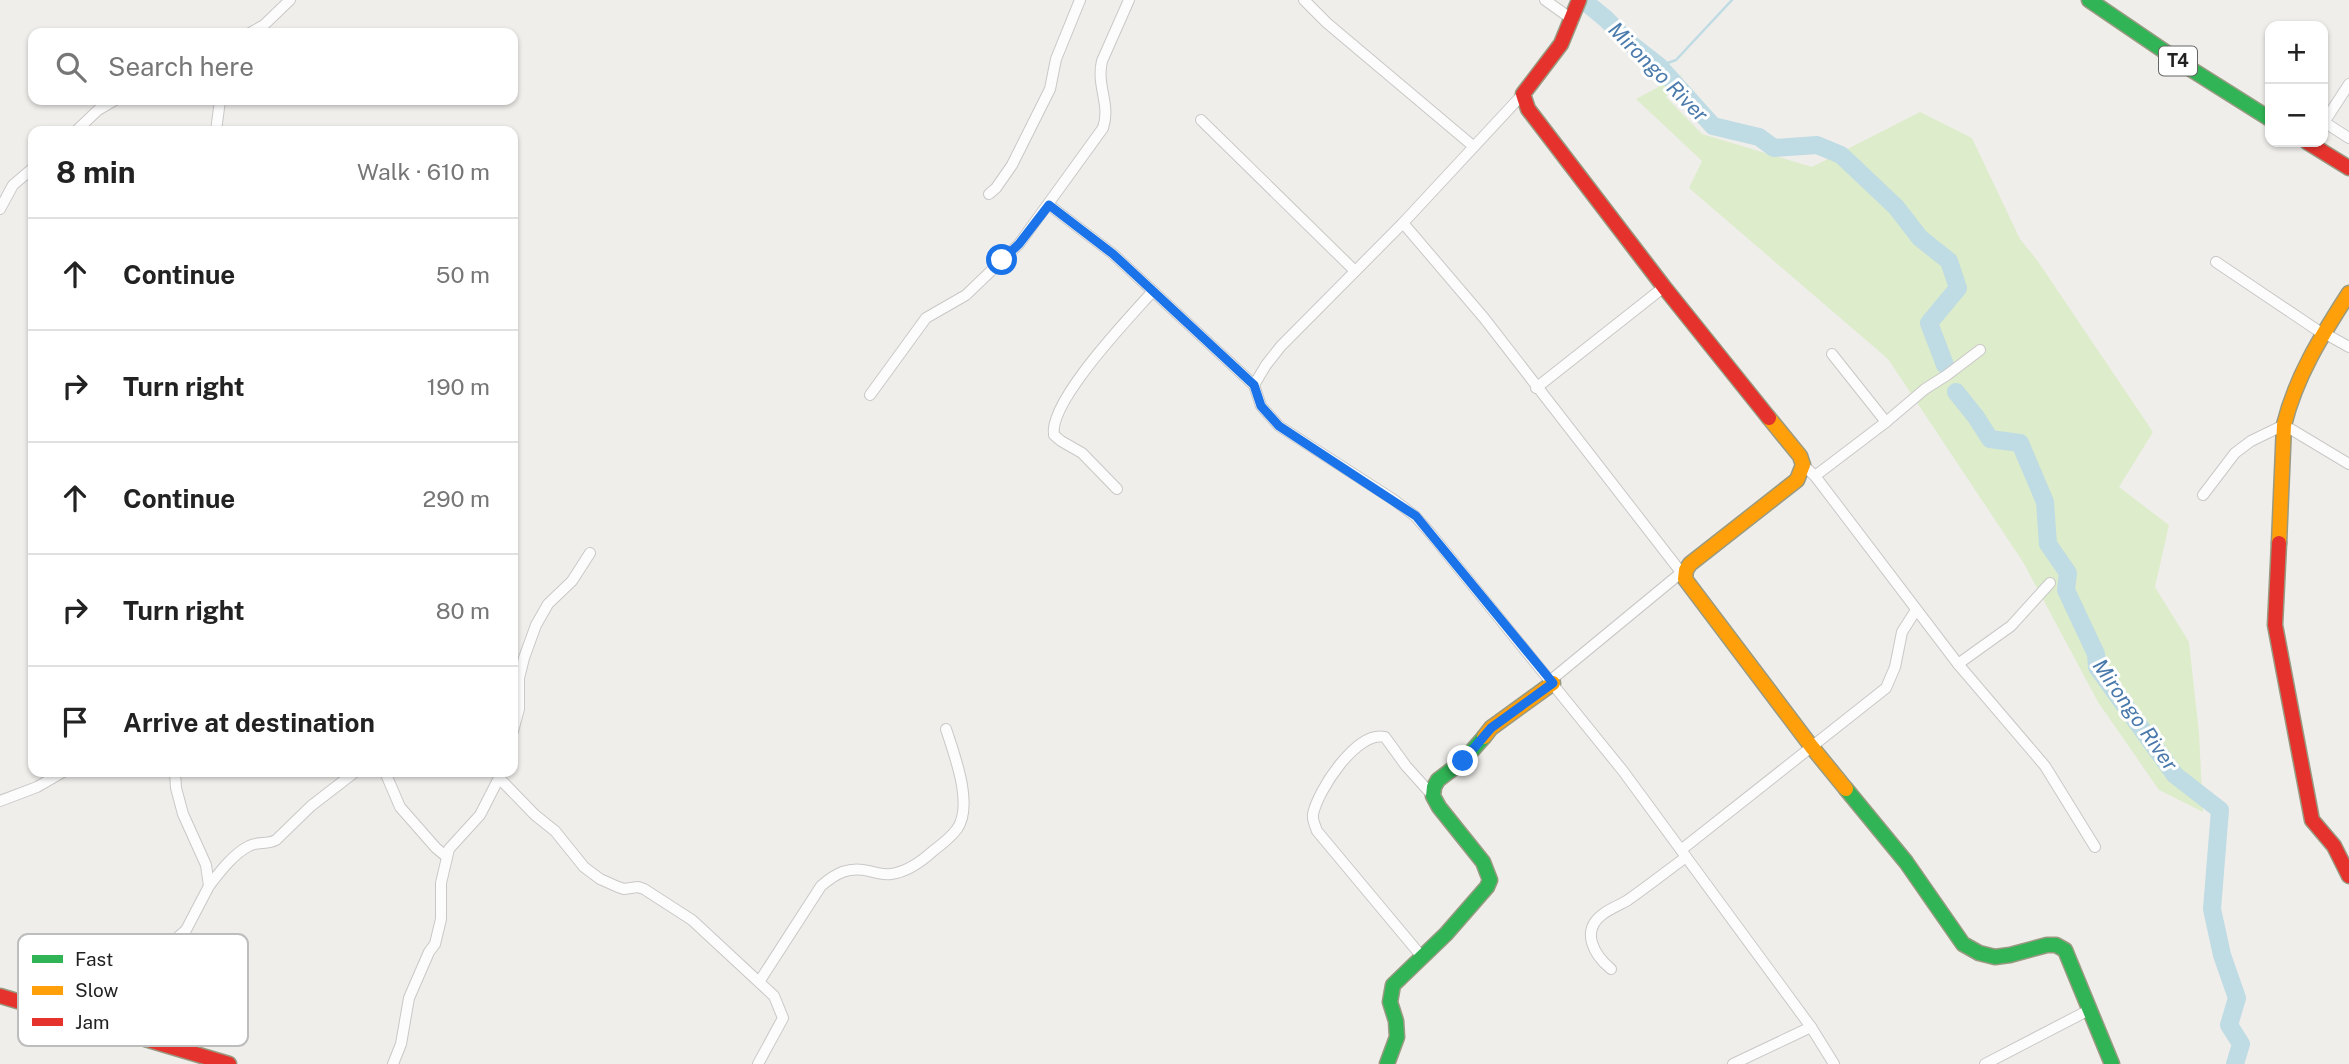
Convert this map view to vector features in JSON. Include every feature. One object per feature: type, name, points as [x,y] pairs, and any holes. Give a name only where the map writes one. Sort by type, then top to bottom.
[{"type":"main road","name":"T4","points":[[2089,0],[2265,116]]},
{"type":"main road","points":[[1576,9],[1561,44],[1523,94],[1528,109],[1664,287],[1800,456],[1803,466],[1797,480],[1689,564],[1683,574],[1692,592],[1811,746],[1906,862],[1963,944],[1974,953],[2002,958],[2018,955],[2045,943],[2061,946],[2072,965],[2112,1064]]},
{"type":"main road","points":[[2317,147],[2349,168]]},
{"type":"main road","points":[[2349,293],[2293,388],[2284,425],[2275,625],[2312,820],[2334,846],[2349,876]]},
{"type":"main road","points":[[1387,1064],[1397,1037],[1390,992],[1393,985],[1423,958],[1487,887],[1490,880],[1483,862],[1439,807],[1433,796],[1434,787],[1438,780],[1463,761],[1491,728],[1552,681]]},
{"type":"main road","points":[[0,996],[18,1001]]},
{"type":"main road","points":[[167,1046],[229,1064]]},
{"type":"street","points":[[259,28],[290,0]]},
{"type":"street","points":[[989,194],[1012,165],[1050,89],[1056,59],[1080,0]]},
{"type":"street","points":[[870,395],[926,318],[966,295],[1019,244],[1103,128],[1106,106],[1099,81],[1102,61],[1129,0]]},
{"type":"street","points":[[1304,0],[1327,23],[1473,146]]},
{"type":"street","points":[[1545,0],[1576,9]]},
{"type":"street","points":[[2328,116],[2349,84]]},
{"type":"street","points":[[1254,385],[1281,346],[1403,222],[1523,94]]},
{"type":"street","points":[[81,126],[106,105]]},
{"type":"street","points":[[217,126],[219,105]]},
{"type":"street","points":[[1201,120],[1355,271]]},
{"type":"street","points":[[2328,126],[2349,138]]},
{"type":"street","points":[[0,209],[13,185],[28,172]]},
{"type":"street","points":[[1049,205],[1113,254],[1254,385],[1261,406],[1279,426],[1416,516],[1552,681],[1684,854],[1811,1027],[1834,1064]]},
{"type":"street","points":[[1403,222],[1483,318],[1683,574],[1552,681]]},
{"type":"street","points":[[2216,262],[2323,334],[2349,347]]},
{"type":"street","points":[[1536,388],[1664,287]]},
{"type":"street","points":[[1117,489],[1082,453],[1054,435],[1054,420],[1092,360],[1153,291]]},
{"type":"street","points":[[1815,476],[1980,349]]},
{"type":"street","points":[[1832,354],[1886,422]]},
{"type":"street","points":[[2203,495],[2235,453],[2250,441],[2284,425],[2349,464]]},
{"type":"street","points":[[1803,466],[1815,476],[1958,664],[2045,766],[2095,847]]},
{"type":"street","points":[[518,713],[522,668],[536,625],[548,604],[572,581],[590,553]]},
{"type":"street","points":[[1958,664],[2011,626],[2050,583]]},
{"type":"street","points":[[1611,969],[1599,959],[1593,947],[1592,929],[1596,921],[1602,914],[1625,902],[1811,746],[1886,688],[1895,667],[1902,632],[1916,610]]},
{"type":"street","points":[[759,982],[821,886],[830,878],[846,870],[855,869],[890,875],[900,872],[918,863],[958,828],[963,805],[962,786],[946,729]]},
{"type":"street","points":[[1423,958],[1317,831],[1313,813],[1343,761],[1367,739],[1375,736],[1385,737],[1433,796]]},
{"type":"street","points":[[0,801],[37,787],[54,777]]},
{"type":"street","points":[[175,777],[183,814],[206,865],[209,886]]},
{"type":"street","points":[[182,934],[209,886],[246,847],[276,840],[310,806],[348,777]]},
{"type":"street","points":[[387,777],[400,807],[447,857]]},
{"type":"street","points":[[393,1064],[401,1044],[408,998],[435,944],[441,919],[441,883],[449,849],[480,815],[500,777]]},
{"type":"street","points":[[503,777],[535,815],[555,831],[584,867],[600,879],[618,887],[644,889],[692,920],[774,996],[783,1018],[758,1064]]},
{"type":"street","points":[[1985,1064],[2089,1010]]},
{"type":"street","points":[[1734,1064],[1811,1027]]},
{"type":"green space","points":[[1683,74],[1666,97],[1702,134],[1812,167],[1920,112],[1972,138],[2020,239],[2153,432],[2119,487],[2169,525],[2155,587],[2189,642],[2199,733],[2203,812],[2159,790],[2098,702],[2023,562],[1888,359],[1689,188],[1702,161],[1636,99]]},
{"type":"waterway","name":"Mirongo River","points":[[1583,0],[1627,41],[1659,66],[1713,126],[1759,137],[1774,148],[1817,145],[1841,155],[1896,207],[1920,238],[1949,261],[1958,288],[1929,323],[1945,365]]},
{"type":"waterway","points":[[1659,66],[1676,60],[1732,0]]},
{"type":"waterway","name":"Mirongo River","points":[[1956,392],[1990,439],[2020,443],[2045,502],[2048,544],[2068,573],[2066,590],[2096,654],[2097,667],[2175,775],[2220,810],[2212,909],[2222,955],[2237,998],[2229,1025],[2241,1044],[2235,1064]]},
{"type":"traffic: fast","points":[[2089,0],[2265,116]]},
{"type":"traffic: fast","points":[[1387,1064],[1397,1037],[1396,1021],[1390,1002],[1393,985],[1446,934],[1490,880],[1483,862],[1433,796],[1438,780],[1463,761],[1484,737]]},
{"type":"traffic: fast","points":[[1846,789],[1906,862],[1963,944],[1979,953],[1995,957],[2047,945],[2056,945],[2065,950],[2112,1064]]},
{"type":"traffic: slow","points":[[2279,543],[2284,425],[2289,407],[2320,340],[2349,293]]},
{"type":"traffic: slow","points":[[1769,418],[1800,456],[1803,465],[1797,480],[1690,564],[1685,579],[1846,789]]},
{"type":"traffic: slow","points":[[1484,737],[1491,728],[1553,683]]},
{"type":"traffic: jam","points":[[1579,0],[1561,44],[1523,94],[1528,109],[1664,287],[1769,418]]},
{"type":"traffic: jam","points":[[2315,147],[2349,168]]},
{"type":"traffic: jam","points":[[2279,543],[2275,625],[2312,820],[2334,846],[2349,876]]},
{"type":"traffic: jam","points":[[0,996],[18,1001]]},
{"type":"traffic: jam","points":[[168,1046],[229,1064]]},
{"type":"route","points":[[1002,260],[1019,244],[1049,205],[1113,254],[1254,385],[1261,406],[1279,426],[1416,516],[1553,683],[1491,728],[1463,761]]}]
